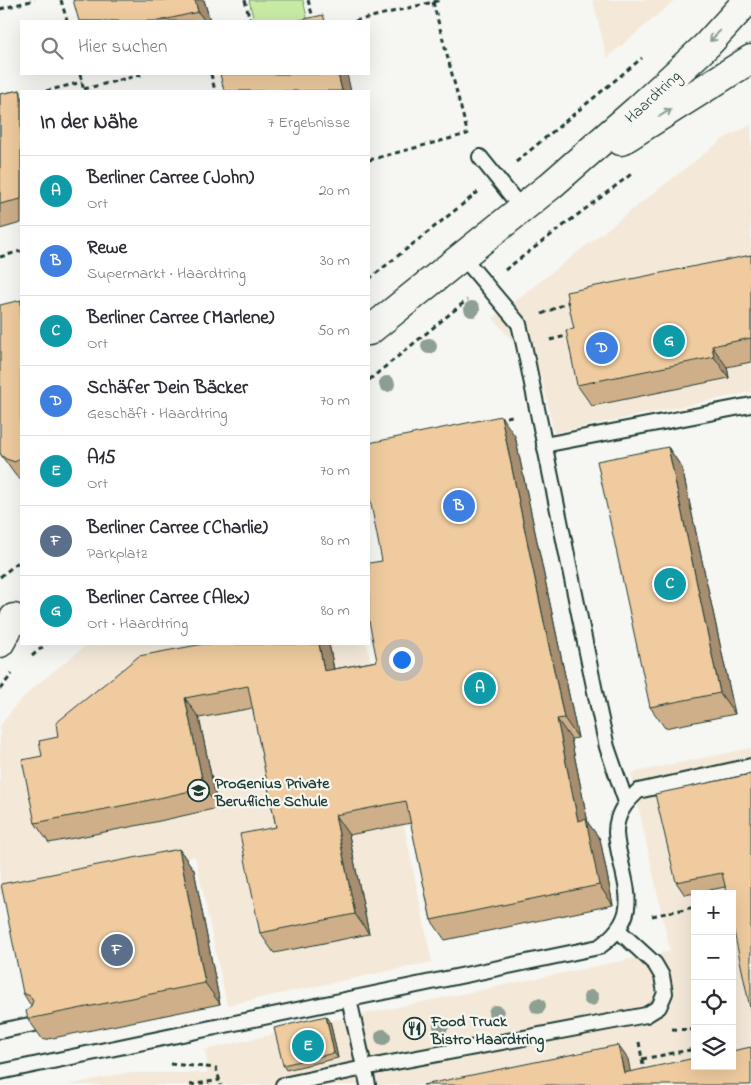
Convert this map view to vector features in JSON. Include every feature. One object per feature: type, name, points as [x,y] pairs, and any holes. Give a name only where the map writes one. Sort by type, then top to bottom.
[{"type":"main road","name":"Haardtring","points":[[370,329],[550,186],[637,110],[707,44],[748,0]]},
{"type":"main road","name":"Haardtring","points":[[550,186],[751,59]]},
{"type":"main road","points":[[0,643],[12,620]]},
{"type":"lane","points":[[480,157],[522,209]]},
{"type":"lane","points":[[462,256],[519,324],[607,747],[626,802]]},
{"type":"lane","points":[[544,445],[751,405]]},
{"type":"lane","points":[[0,1072],[599,947],[618,930],[626,915],[628,896],[616,838],[618,819],[626,802],[638,791],[751,766]]},
{"type":"lane","points":[[283,1085],[646,1015],[659,1007],[665,993],[662,976],[655,964],[642,950],[618,930]]},
{"type":"lane","points":[[349,999],[368,1085]]},
{"type":"lane","points":[[0,1031],[39,1023]]},
{"type":"path","points":[[0,9],[35,0]]},
{"type":"path","points":[[61,0],[66,20]]},
{"type":"path","points":[[245,0],[250,20]]},
{"type":"path","points":[[308,0],[314,20]]},
{"type":"path","points":[[359,20],[441,0]]},
{"type":"path","points":[[433,2],[468,134],[480,157]]},
{"type":"path","points":[[370,278],[642,58]]},
{"type":"path","points":[[80,75],[84,90],[140,75]]},
{"type":"path","points":[[211,75],[216,90]]},
{"type":"path","points":[[50,90],[82,82]]},
{"type":"path","points":[[370,160],[468,134]]},
{"type":"path","points":[[370,379],[487,284],[640,168]]},
{"type":"path","points":[[0,257],[20,252]]},
{"type":"path","points":[[519,324],[578,298]]},
{"type":"path","points":[[524,345],[576,334]]},
{"type":"path","points":[[0,577],[20,561]]},
{"type":"path","points":[[626,915],[656,916],[691,908]]},
{"type":"path","points":[[646,1078],[642,1059],[691,1050]]},
{"type":"path","points":[[190,1085],[220,1080]]},
{"type":"shaded area","points":[[593,0],[675,0],[607,58]]},
{"type":"shaded area","points":[[751,125],[751,392],[554,433],[541,375],[493,318],[723,139]]},
{"type":"shaded area","name":"ProGenius Private Berufliche Schule","points":[[87,645],[367,645],[432,962],[227,1005],[195,856],[0,895],[0,726],[15,706],[35,686]]},
{"type":"shaded area","points":[[751,748],[751,1085],[68,1085],[125,1073],[207,1073],[205,1050],[330,1021],[670,951],[631,773]]},
{"type":"green space","points":[[249,0],[303,0],[308,20],[254,20]]},
{"type":"building","points":[[73,0],[195,0],[198,12],[163,20],[79,20]]},
{"type":"building","points":[[323,15],[325,20],[300,20]]},
{"type":"building","points":[[220,75],[338,75],[342,90],[224,90]]},
{"type":"building","points":[[20,90],[20,199],[0,204],[0,94]]},
{"type":"building","points":[[751,255],[751,338],[712,346],[714,357],[577,385],[566,330],[574,329],[566,292]]},
{"type":"building","points":[[20,300],[20,458],[15,462],[6,459],[0,452],[0,305]]},
{"type":"building","points":[[501,416],[564,718],[557,719],[578,821],[586,819],[599,885],[431,920],[406,801],[335,815],[355,914],[260,933],[240,834],[276,827],[248,686],[185,698],[204,788],[35,823],[22,760],[42,756],[39,741],[58,737],[56,723],[139,656],[198,645],[319,645],[324,671],[377,661],[370,626],[370,563],[382,561],[370,499],[370,443]]},
{"type":"building","points":[[668,447],[720,693],[650,707],[597,461]]},
{"type":"building","points":[[751,774],[751,1013],[736,941],[736,890],[726,890],[722,873],[676,882],[655,794]]},
{"type":"building","points":[[179,849],[205,983],[28,1019],[26,1011],[30,1008],[33,1001],[30,996],[23,993],[1,884]]},
{"type":"building","points":[[326,1016],[334,1053],[283,1065],[274,1028]]},
{"type":"building","points":[[618,1045],[624,1073],[691,1059],[691,1070],[736,1070],[736,1050],[751,1047],[751,1085],[423,1085]]},
{"type":"place","name":"Berliner Carree (Alex)","points":[[669,341]]},
{"type":"place","name":"Schäfer Dein Bäcker","points":[[602,348]]},
{"type":"place","name":"Rewe","points":[[459,506]]},
{"type":"place","name":"Berliner Carree (Marlene)","points":[[670,584]]},
{"type":"place","name":"Berliner Carree (John)","points":[[480,688]]},
{"type":"place","name":"ProGenius Private Berufliche Schule","points":[[199,791]]},
{"type":"place","name":"Berliner Carree (Charlie)","points":[[117,950]]},
{"type":"place","name":"Food Truck Bistro Haardtring","points":[[415,1029]]},
{"type":"place","name":"A15","points":[[308,1046]]}]
